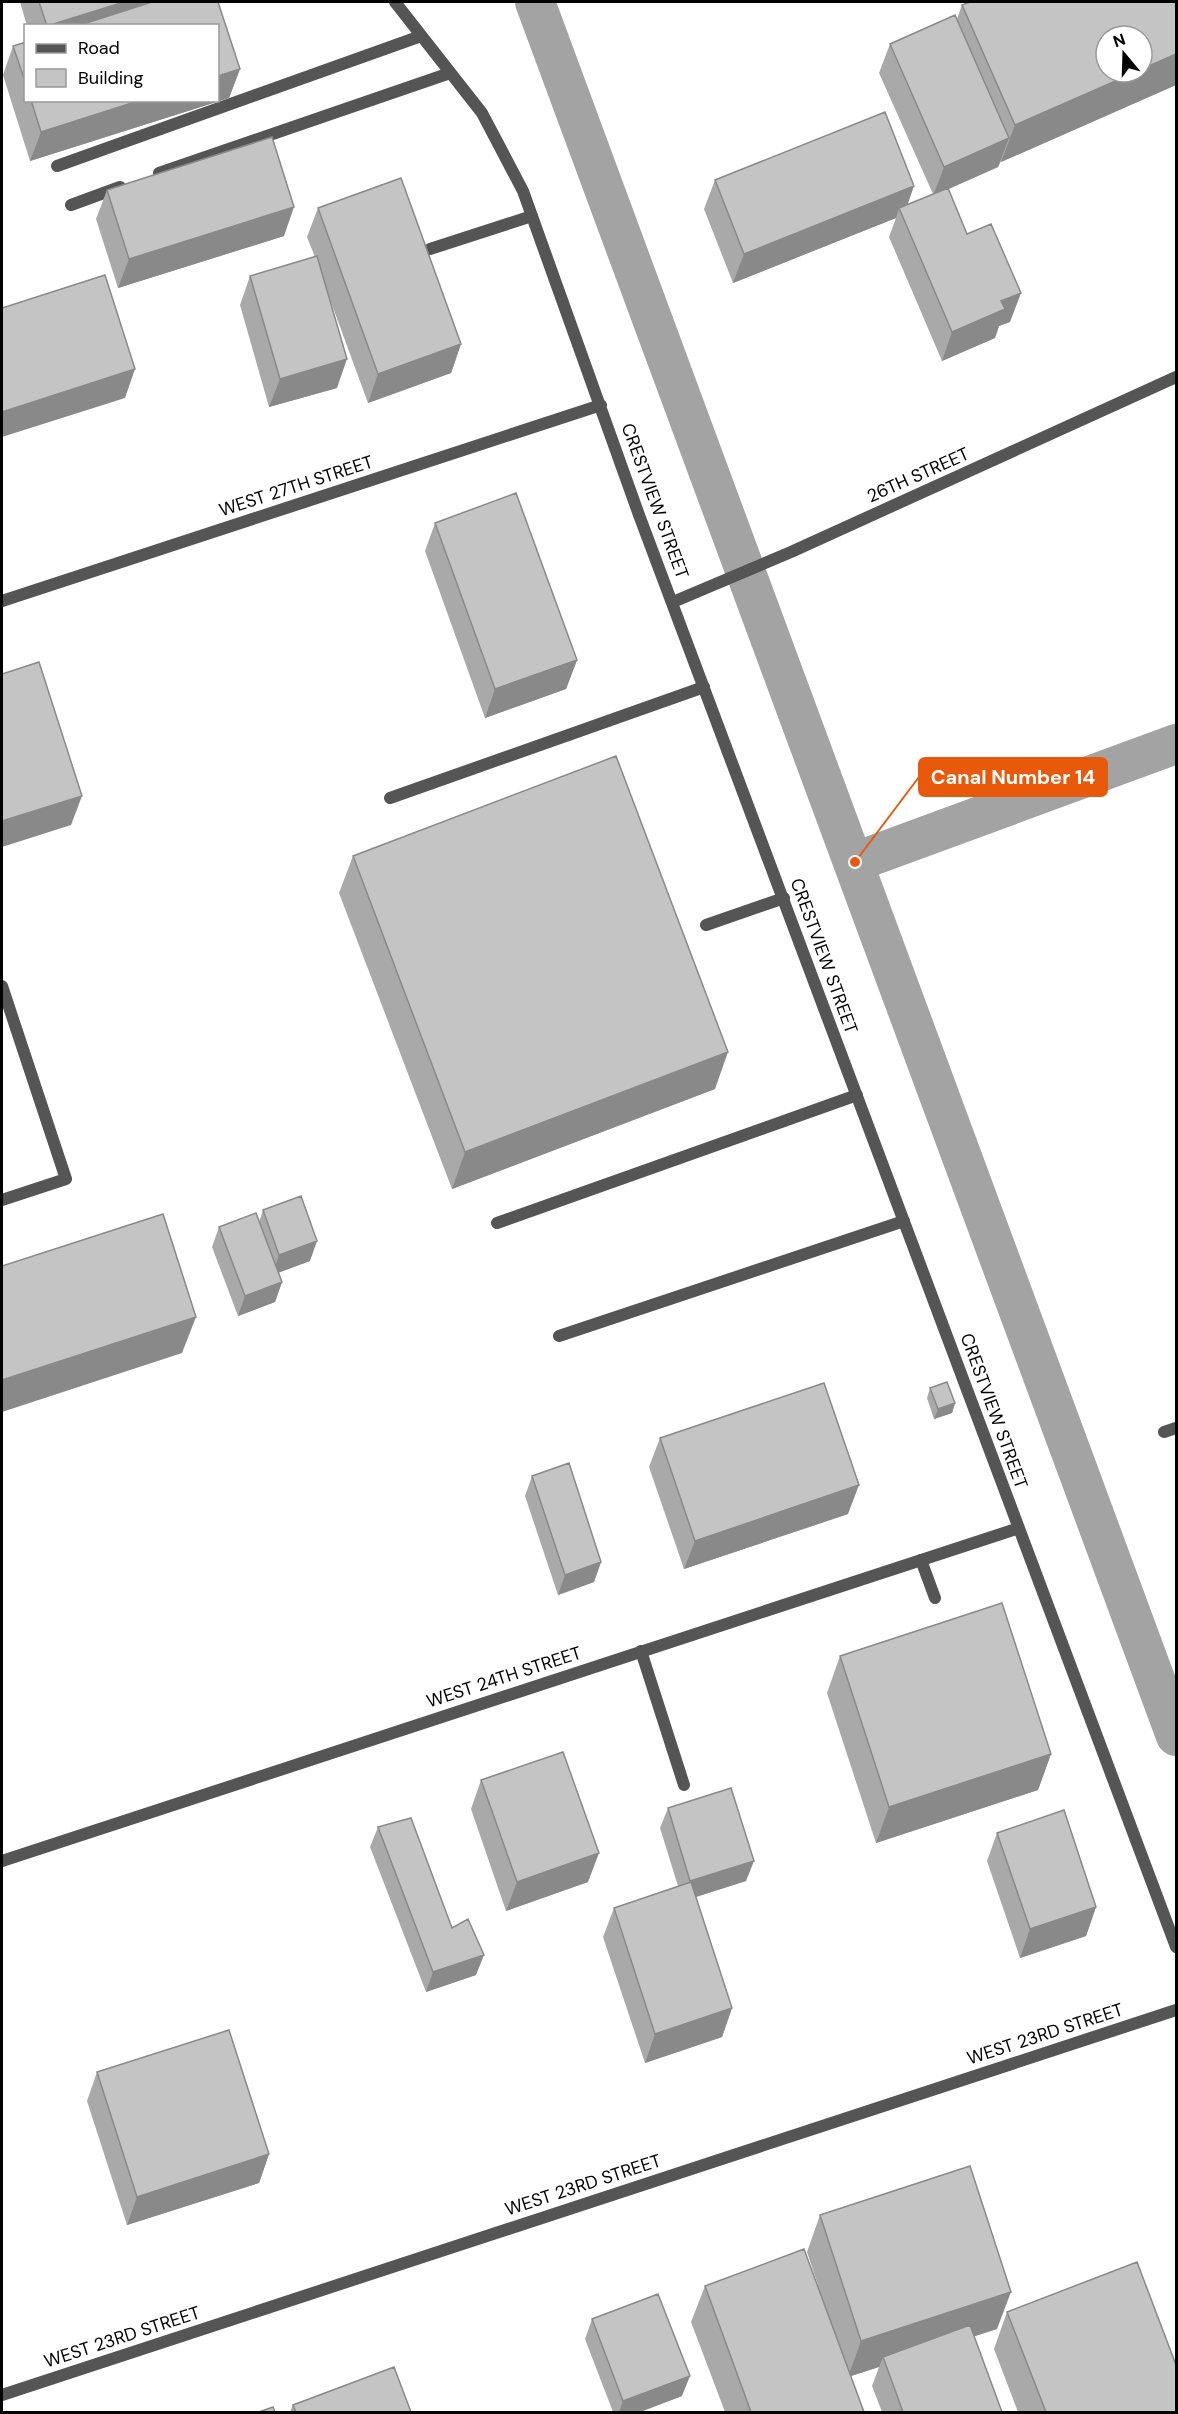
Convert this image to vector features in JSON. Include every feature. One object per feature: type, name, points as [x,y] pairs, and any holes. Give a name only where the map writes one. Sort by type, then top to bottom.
[{"type":"street","name":"CRESTVIEW STREET","points":[[395,2],[482,113],[523,191],[639,515],[1176,1947]]},
{"type":"street","points":[[57,166],[421,36]]},
{"type":"street","points":[[71,204],[450,73]]},
{"type":"street","points":[[430,249],[532,216]]},
{"type":"street","name":"26TH STREET","points":[[673,602],[791,552],[1176,377]]},
{"type":"street","name":"WEST 27TH STREET","points":[[2,601],[601,405]]},
{"type":"street","points":[[390,798],[705,687]]},
{"type":"street","points":[[706,925],[784,898]]},
{"type":"street","points":[[2,986],[66,1179],[2,1200]]},
{"type":"street","points":[[497,1223],[857,1095]]},
{"type":"street","points":[[559,1336],[904,1221]]},
{"type":"street","points":[[1164,1432],[1176,1428]]},
{"type":"street","name":"WEST 24TH STREET","points":[[2,1861],[1019,1528]]},
{"type":"street","points":[[921,1560],[935,1598]]},
{"type":"street","points":[[641,1652],[684,1785]]},
{"type":"street","name":"WEST 23RD STREET","points":[[2,2395],[1176,2010]]},
{"type":"building","points":[[39,2],[124,2],[53,24],[46,24]]},
{"type":"building","points":[[152,2],[218,2],[240,69],[219,76],[219,24],[83,24]]},
{"type":"building","points":[[970,2],[1176,2],[1176,54],[1154,64],[1154,24],[1094,24],[1094,84],[1109,84],[1015,125],[962,5]]},
{"type":"building","points":[[955,15],[1009,138],[944,167],[890,44]]},
{"type":"building","points":[[24,43],[24,78],[13,46]]},
{"type":"building","points":[[32,102],[135,102],[41,132]]},
{"type":"building","points":[[885,112],[914,186],[744,254],[715,180]]},
{"type":"building","points":[[272,137],[294,207],[129,259],[107,190]]},
{"type":"building","points":[[401,178],[461,344],[378,374],[318,208]]},
{"type":"building","points":[[948,188],[967,234],[991,224],[1021,293],[1001,301],[1005,309],[952,332],[899,208]]},
{"type":"building","points":[[317,256],[347,359],[280,379],[250,276]]},
{"type":"building","points":[[105,275],[135,369],[2,412],[2,308]]},
{"type":"building","points":[[516,493],[577,660],[495,689],[435,523]]},
{"type":"building","points":[[39,662],[82,796],[2,821],[2,674]]},
{"type":"building","points":[[616,756],[728,1052],[465,1152],[353,856]]},
{"type":"building","points":[[301,1196],[317,1241],[279,1255],[263,1210]]},
{"type":"building","points":[[256,1213],[282,1282],[245,1296],[219,1227]]},
{"type":"building","points":[[163,1214],[196,1317],[2,1380],[2,1266]]},
{"type":"building","points":[[947,1382],[955,1403],[938,1409],[930,1388]]},
{"type":"building","points":[[824,1383],[859,1485],[695,1541],[660,1438]]},
{"type":"building","points":[[569,1463],[601,1562],[565,1575],[532,1476]]},
{"type":"building","points":[[1002,1603],[1051,1754],[889,1807],[840,1656]]},
{"type":"building","points":[[563,1752],[599,1853],[517,1882],[481,1780]]},
{"type":"building","points":[[731,1788],[754,1861],[690,1881],[668,1808]]},
{"type":"building","points":[[1064,1810],[1096,1907],[1030,1929],[997,1833]]},
{"type":"building","points":[[411,1818],[452,1928],[468,1919],[484,1955],[433,1972],[378,1827]]},
{"type":"building","points":[[691,1882],[732,2008],[655,2034],[614,1908]]},
{"type":"building","points":[[229,2030],[269,2154],[137,2197],[97,2072]]},
{"type":"building","points":[[970,2166],[1011,2292],[861,2341],[820,2215]]},
{"type":"building","points":[[804,2249],[864,2412],[751,2412],[705,2286]]},
{"type":"building","points":[[1137,2262],[1176,2365],[1176,2412],[1046,2412],[1007,2312]]},
{"type":"building","points":[[658,2294],[690,2376],[623,2401],[592,2319]]},
{"type":"building","points":[[970,2325],[1002,2412],[903,2412],[883,2357]]},
{"type":"building","points":[[394,2367],[411,2412],[296,2412],[293,2405]]},
{"type":"building","points":[[273,2407],[275,2412],[259,2412]]},
{"type":"waterway","points":[[535,2],[1176,1736]]},
{"type":"waterway","points":[[855,862],[1176,744]]},
{"type":"place","name":"Canal Number 14","points":[[855,862]]}]
